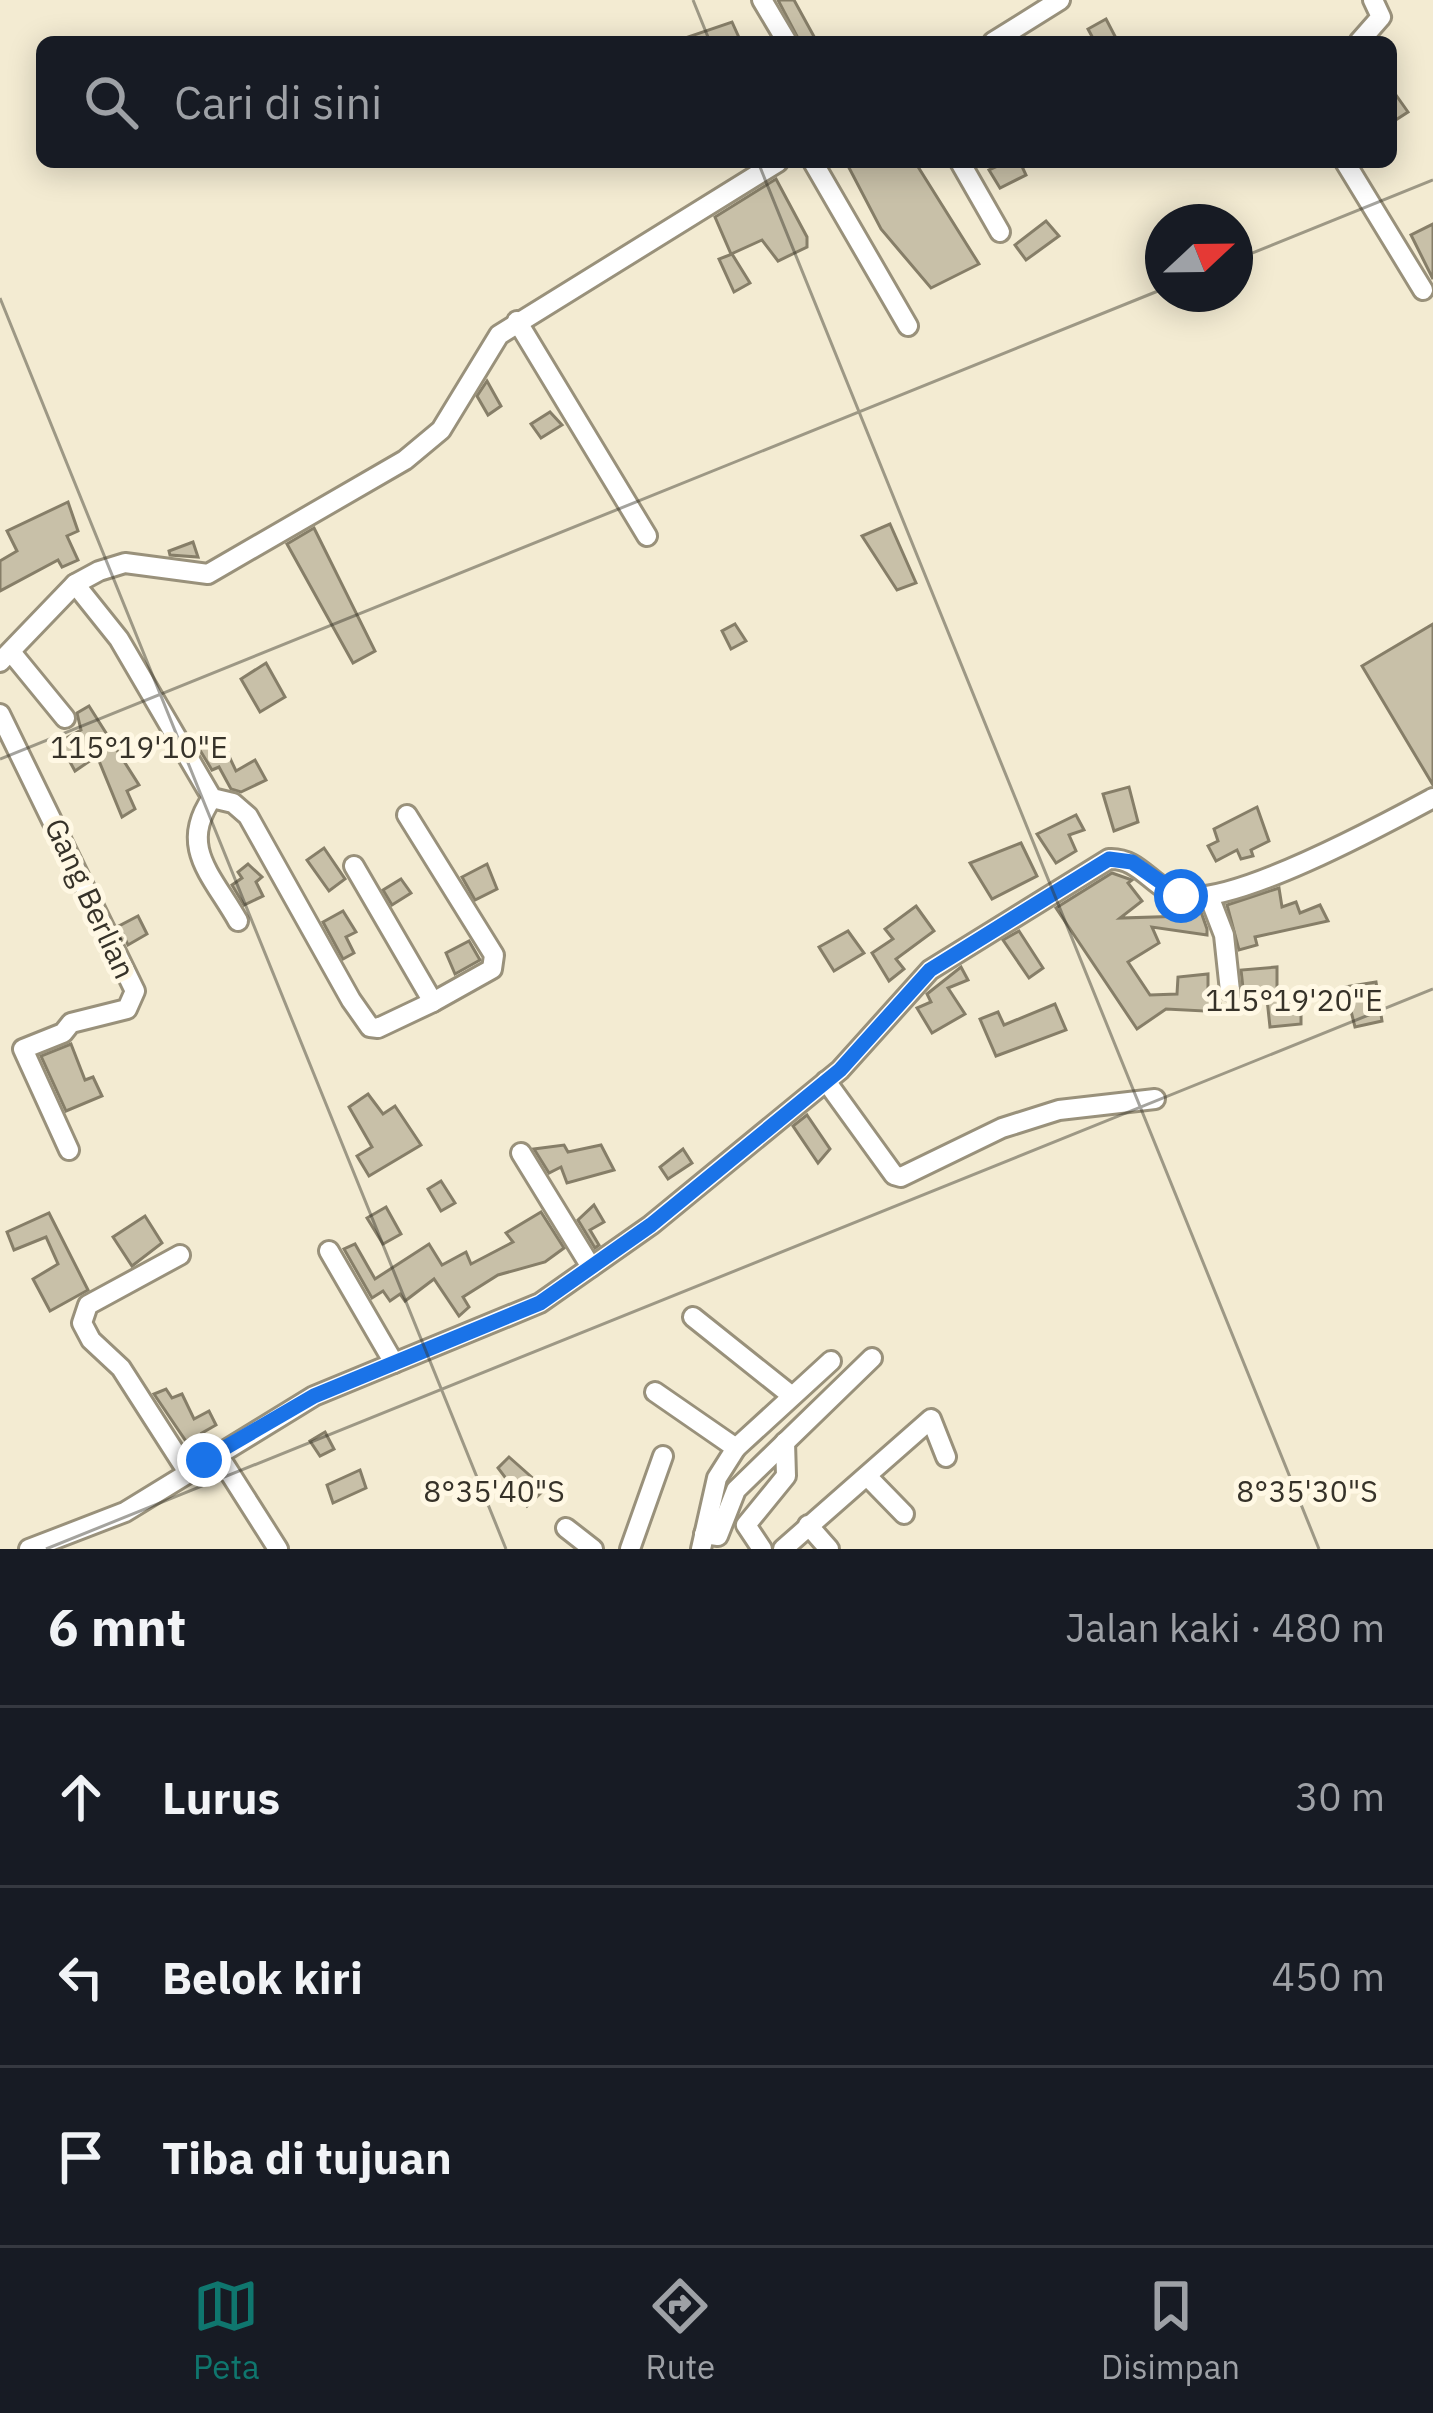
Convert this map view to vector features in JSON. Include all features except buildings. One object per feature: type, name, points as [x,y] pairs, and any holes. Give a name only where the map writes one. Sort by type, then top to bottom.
[{"type":"street","points":[[762,0],[783,36]]},
{"type":"street","points":[[1003,36],[1060,0]]},
{"type":"street","points":[[1362,36],[1377,6]]},
{"type":"street","points":[[65,718],[4,657],[75,584],[124,563],[208,574],[405,460],[441,430],[487,348],[517,321],[763,168]]},
{"type":"street","points":[[816,168],[908,326]]},
{"type":"street","points":[[963,168],[1000,232]]},
{"type":"street","points":[[1349,168],[1423,290]]},
{"type":"street","points":[[517,321],[647,536]]},
{"type":"street","points":[[75,584],[118,639],[212,799],[239,806],[248,816],[370,1027],[391,1024],[492,969],[494,956],[407,815]]},
{"type":"street","name":"Gang Berlian","points":[[0,714],[136,996],[121,1012],[71,1023],[63,1033],[22,1049],[69,1150]]},
{"type":"street","points":[[29,1549],[125,1512],[314,1396],[540,1303],[826,1081],[930,970],[1109,859],[1132,862],[1181,896],[1209,896],[1321,858],[1433,798]]},
{"type":"street","points":[[212,799],[197,820],[195,844],[238,921]]},
{"type":"street","points":[[354,866],[433,1002]]},
{"type":"street","points":[[1209,896],[1224,935],[1230,991]]},
{"type":"street","points":[[826,1081],[894,1175],[901,1177],[1021,1122],[1059,1110],[1155,1099]]},
{"type":"street","points":[[520,1153],[591,1267]]},
{"type":"street","points":[[329,1251],[394,1363]]},
{"type":"street","points":[[180,1255],[88,1305],[82,1323],[91,1340],[122,1368],[187,1471]]},
{"type":"street","points":[[693,1317],[792,1396]]},
{"type":"street","points":[[703,1541],[718,1536],[736,1490],[872,1358]]},
{"type":"street","points":[[703,1541],[717,1478],[736,1448],[831,1361]]},
{"type":"street","points":[[655,1392],[736,1448]]},
{"type":"street","points":[[783,1549],[931,1419],[946,1457]]},
{"type":"street","points":[[762,1549],[746,1525],[786,1476],[784,1442]]},
{"type":"street","points":[[218,1453],[278,1549]]},
{"type":"street","points":[[630,1549],[663,1456]]},
{"type":"street","points":[[867,1475],[904,1514]]},
{"type":"street","points":[[808,1525],[830,1549]]},
{"type":"street","points":[[566,1528],[593,1549]]},
{"type":"route","points":[[204,1460],[314,1396],[540,1303],[651,1225],[840,1070],[922,976],[1109,859],[1132,862],[1158,885],[1181,896]]}]
